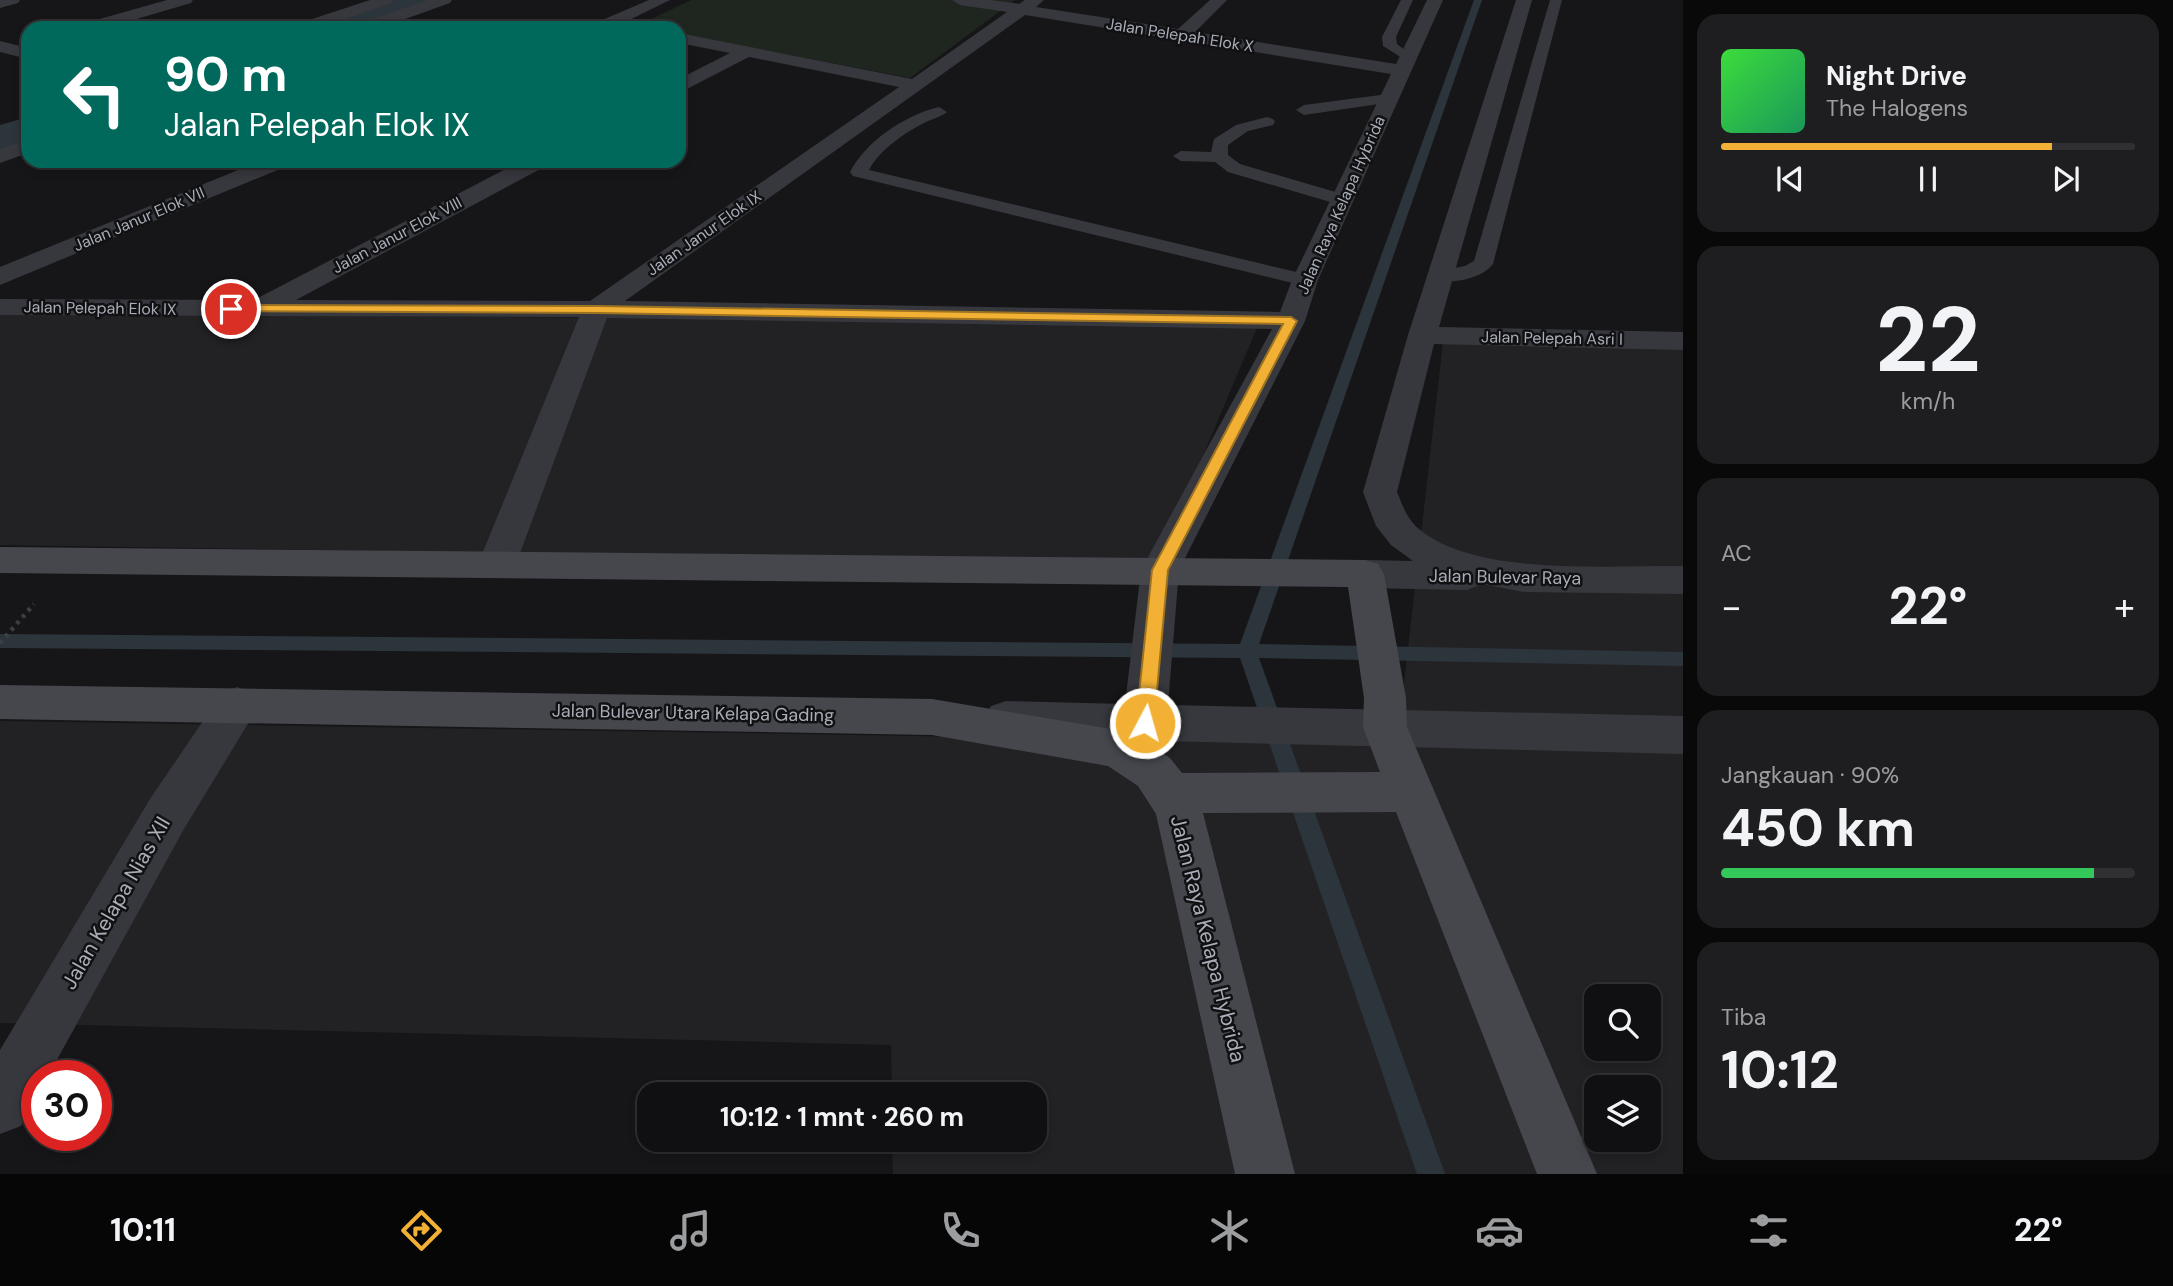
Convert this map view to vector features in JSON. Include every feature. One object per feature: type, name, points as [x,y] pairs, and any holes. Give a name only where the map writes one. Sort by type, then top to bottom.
[{"type":"main road","points":[[0,559],[497,564],[1159,583]]},
{"type":"main road","name":"Jalan Bulevar Raya","points":[[1159,583],[1198,570],[1327,574],[1367,584]]},
{"type":"main road","points":[[1367,584],[1372,717],[1413,792],[1567,1174]]},
{"type":"main road","name":"Jalan Bulevar Utara Kelapa Gading","points":[[0,702],[932,717]]},
{"type":"main road","name":"Jalan Raya Kelapa Hybrida","points":[[932,717],[1111,748],[1135,757],[1157,773],[1171,793],[1180,814],[1265,1174]]},
{"type":"main road","points":[[1171,793],[1413,792]]},
{"type":"street","points":[[0,3],[12,0]]},
{"type":"street","points":[[112,21],[185,0]]},
{"type":"street","points":[[324,21],[386,0]]},
{"type":"street","points":[[382,21],[444,0]]},
{"type":"street","points":[[621,21],[662,0]]},
{"type":"street","name":"Jalan Pelepah Elok X","points":[[960,0],[1029,5],[1182,35],[1404,64]]},
{"type":"street","points":[[1182,35],[1219,0]]},
{"type":"street","name":"Jalan Raya Kelapa Hybrida","points":[[1156,712],[1159,583],[1291,321],[1305,280],[1435,0]]},
{"type":"street","points":[[1524,0],[1439,276],[1380,492],[1384,512],[1393,526],[1410,542],[1440,559],[1492,574],[1549,578]]},
{"type":"street","name":"Jalan Janur Elok IX","points":[[597,309],[1029,5]]},
{"type":"street","points":[[686,39],[915,85]]},
{"type":"street","points":[[686,83],[748,51]]},
{"type":"street","points":[[0,156],[21,148]]},
{"type":"street","name":"Jalan Janur Elok VII","points":[[6,269],[261,168]]},
{"type":"street","name":"Jalan Janur Elok VIII","points":[[256,309],[525,168]]},
{"type":"street","name":"Jalan Pelepah Elok IX","points":[[0,307],[597,309],[1291,321]]},
{"type":"street","points":[[497,564],[597,309]]},
{"type":"street","name":"Jalan Pelepah Asri I","points":[[1422,335],[1683,341]]},
{"type":"street","name":"Jalan Bulevar Raya","points":[[1367,584],[1549,578],[1683,580]]},
{"type":"street","name":"Jalan Kelapa Nias XII","points":[[0,1105],[167,814],[237,705]]},
{"type":"street","name":"Jalan Bulevar Utara Kelapa Gading","points":[[932,717],[1156,712],[1372,717]]},
{"type":"street","points":[[1372,717],[1683,736]]},
{"type":"lane","points":[[1404,64],[1390,46],[1389,37],[1407,0]]},
{"type":"lane","points":[[1439,276],[1471,271],[1483,264],[1556,0]]},
{"type":"lane","points":[[1304,110],[1388,99]]},
{"type":"lane","points":[[939,112],[920,117],[867,158],[859,172],[1305,280]]},
{"type":"lane","points":[[1219,157],[1220,143],[1242,128],[1267,122]]},
{"type":"lane","points":[[1181,156],[1219,157],[1234,168],[1343,200]]},
{"type":"path","points":[[0,643],[41,595]]},
{"type":"shaded area","points":[[691,0],[1015,0],[910,78],[686,35],[686,21],[647,21]]},
{"type":"shaded area","points":[[0,313],[1259,323],[1158,563],[0,545]]},
{"type":"shaded area","points":[[1443,342],[1683,344],[1683,1174],[893,1174],[892,1152],[1047,1152],[1047,1082],[892,1082],[891,1045],[0,1023],[0,721],[1397,744]]},
{"type":"waterway","points":[[356,21],[418,0]]},
{"type":"waterway","points":[[1247,651],[1478,0]]},
{"type":"waterway","points":[[0,144],[21,136]]},
{"type":"waterway","points":[[0,641],[1247,651]]},
{"type":"waterway","points":[[1247,651],[1683,659]]},
{"type":"waterway","points":[[1247,651],[1431,1174]]},
{"type":"route","points":[[231,309],[597,309],[1291,321],[1160,570],[1145,723]]}]
